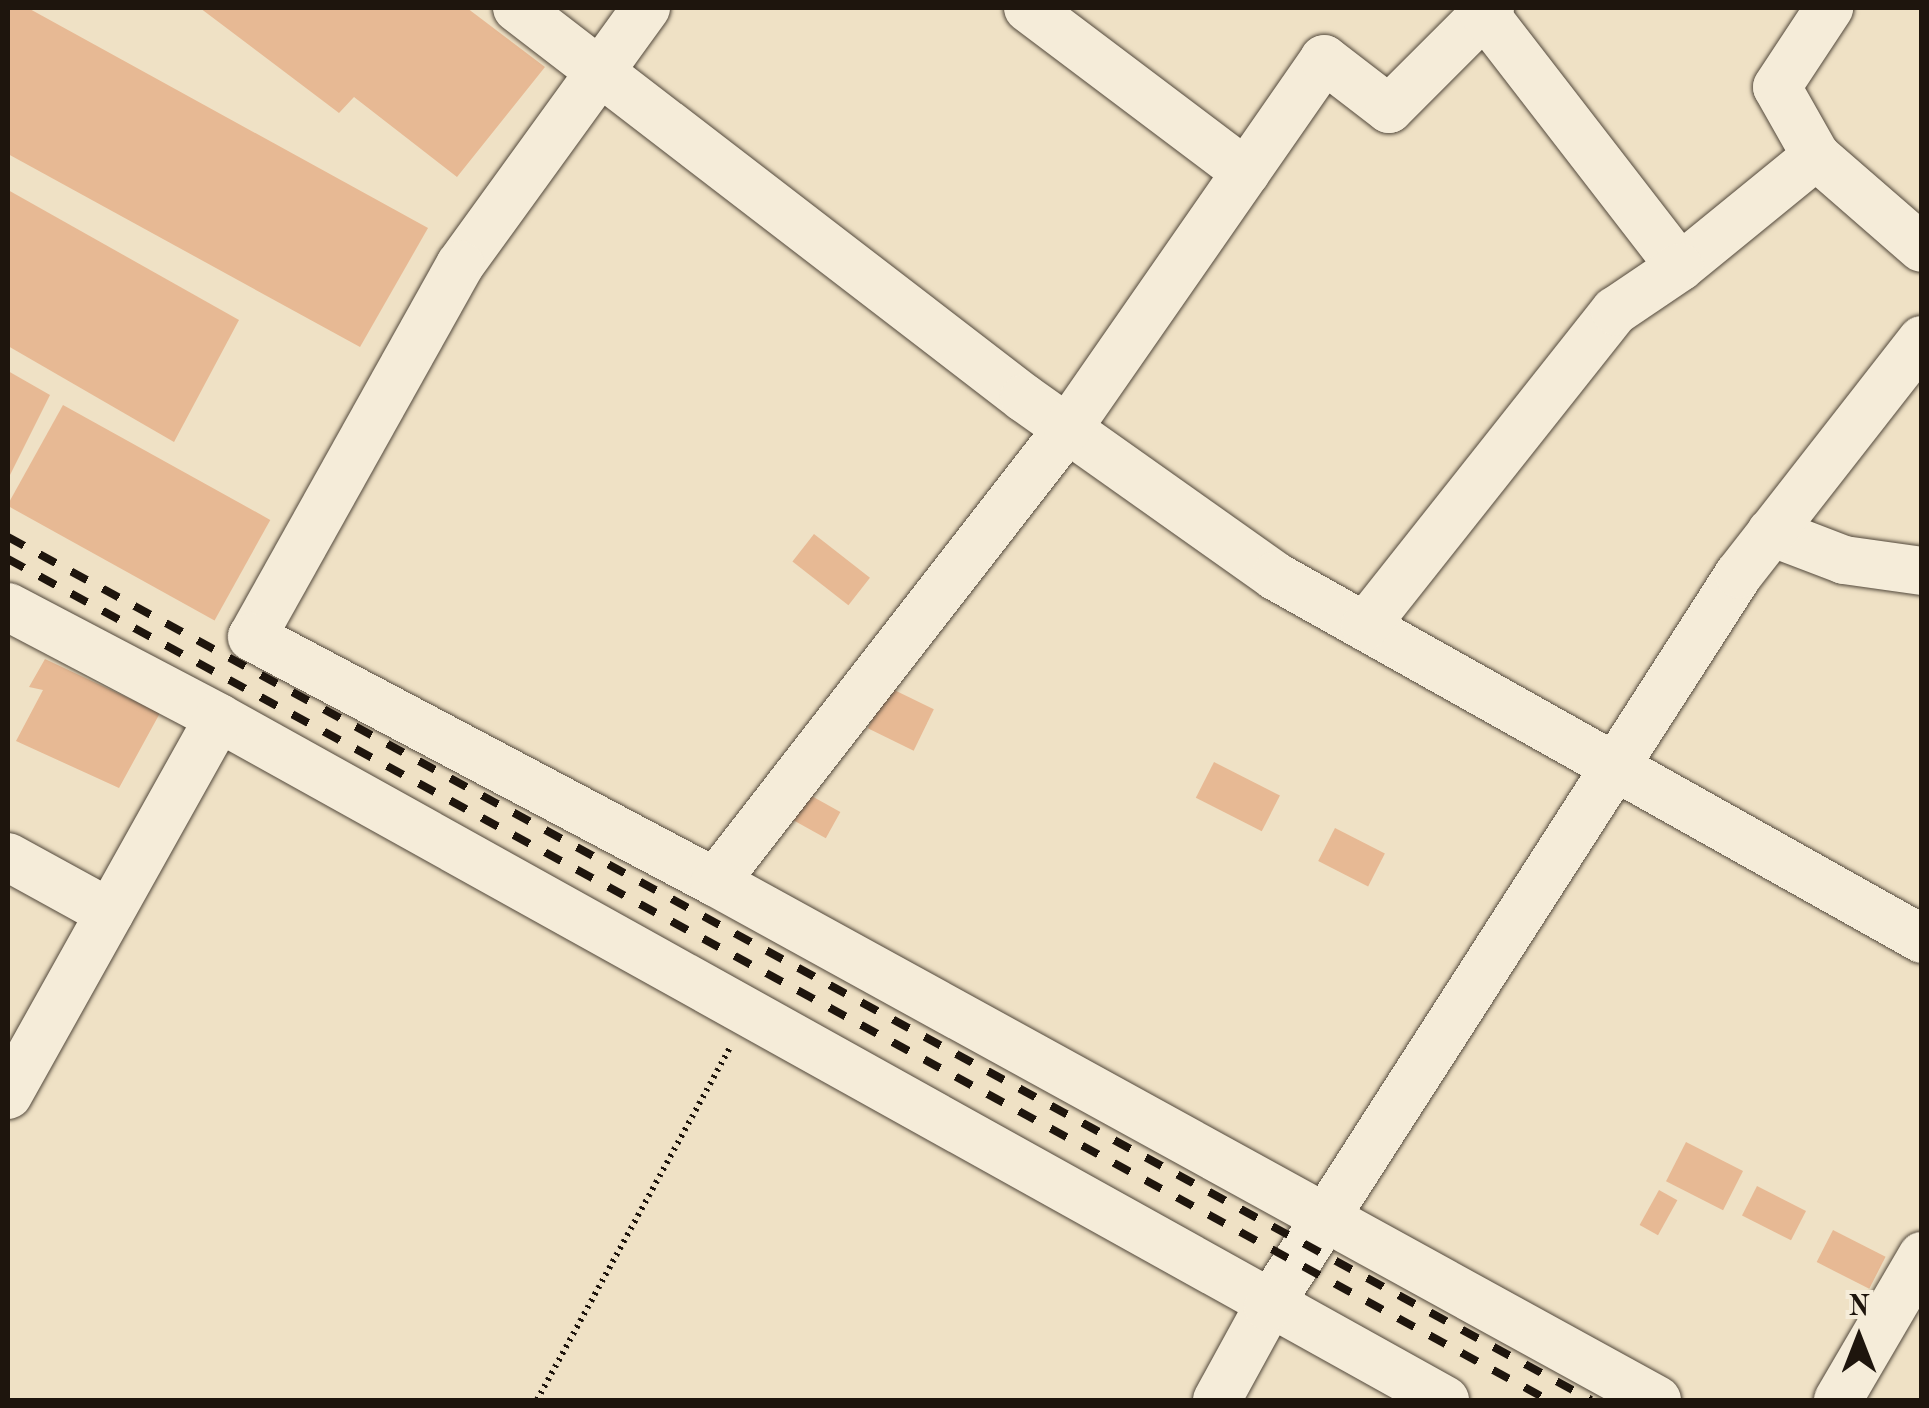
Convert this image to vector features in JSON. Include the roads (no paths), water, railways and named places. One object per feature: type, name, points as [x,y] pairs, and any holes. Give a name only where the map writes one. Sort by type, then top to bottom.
[{"type":"street","points":[[516,8],[1068,428],[1275,576],[1922,939]]},
{"type":"street","points":[[646,8],[604,72],[460,265],[252,637],[715,882],[1657,1400]]},
{"type":"street","points":[[1028,8],[1246,172]]},
{"type":"street","points":[[1829,8],[1777,88],[1816,156],[1922,248]]},
{"type":"street","points":[[715,882],[1068,428],[1324,59],[1388,109],[1486,9],[1680,268]]},
{"type":"street","points":[[1365,626],[1615,311],[1680,268],[1816,156]]},
{"type":"street","points":[[1217,1400],[1268,1307],[1615,765],[1771,532],[1922,340]]},
{"type":"street","points":[[1771,532],[1844,560],[1922,571]]},
{"type":"street","points":[[8,607],[219,718],[750,1012],[1268,1307],[1445,1400]]},
{"type":"street","points":[[8,1096],[219,718]]},
{"type":"street","points":[[8,857],[110,913]]},
{"type":"street","points":[[1838,1400],[1922,1256]]},
{"type":"railway","points":[[8,537],[1591,1400]]},
{"type":"railway","points":[[8,559],[1548,1400]]}]
